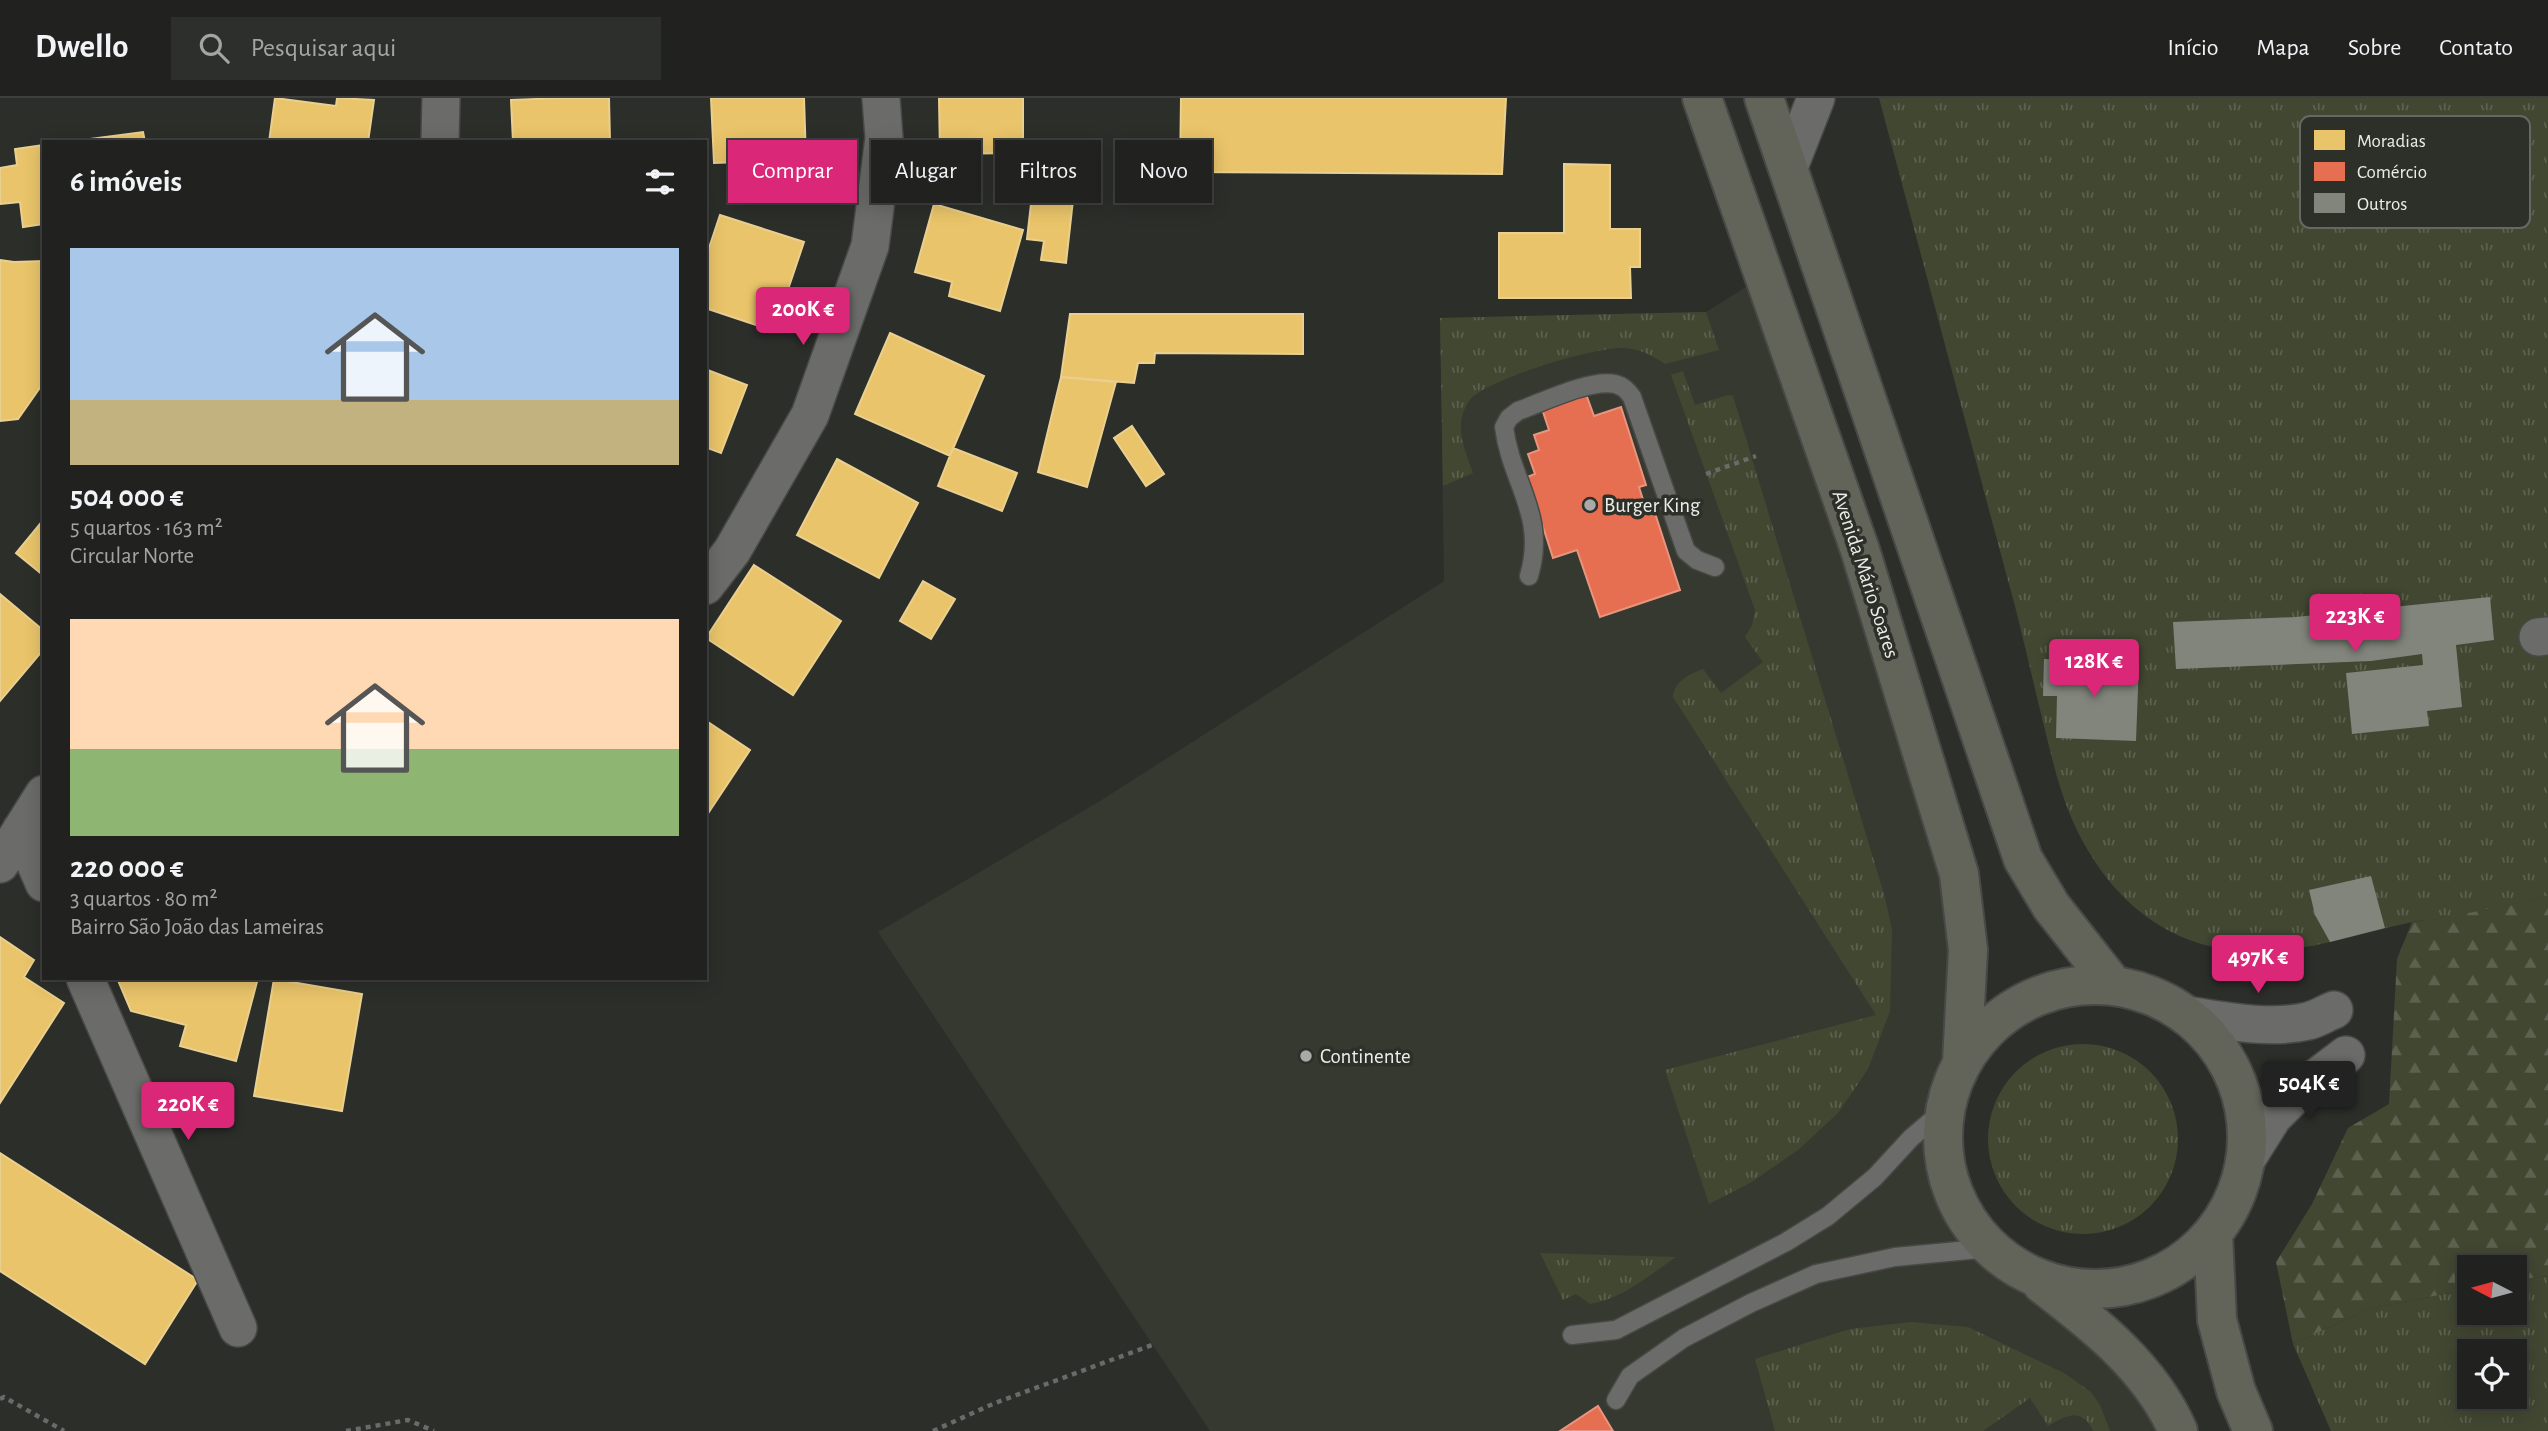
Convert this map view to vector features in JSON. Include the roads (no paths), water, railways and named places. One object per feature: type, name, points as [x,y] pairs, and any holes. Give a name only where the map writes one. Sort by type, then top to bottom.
[{"type":"main road","name":"Avenida Mário Soares","points":[[1702,98],[1860,550],[1959,874],[1968,950],[1962,1062]]},
{"type":"main road","points":[[1764,98],[2023,859],[2052,906],[2113,985]]},
{"type":"main road","points":[[2032,1276],[2080,1290],[2129,1287],[2176,1267],[2213,1234],[2234,1199],[2246,1160],[2247,1119],[2236,1080],[2217,1044],[2187,1015],[2153,995],[2113,985],[2069,986],[2026,1001],[1990,1026],[1962,1062],[1945,1109],[1944,1160],[1960,1208],[1990,1248],[2032,1276],[2098,1327],[2149,1380],[2178,1431]]},
{"type":"main road","points":[[2213,1234],[2217,1320],[2236,1391],[2253,1431]]},
{"type":"street","points":[[440,140],[441,98]]},
{"type":"street","points":[[707,583],[732,551],[810,415],[870,246],[884,138],[881,98]]},
{"type":"street","points":[[1789,167],[1816,98]]},
{"type":"street","points":[[0,864],[42,797]]},
{"type":"street","points":[[21,830],[42,878]]},
{"type":"street","points":[[86,980],[238,1328]]},
{"type":"street","points":[[2187,1015],[2241,1024],[2282,1023],[2309,1021],[2334,1010]]},
{"type":"street","points":[[2246,1160],[2273,1117],[2327,1067],[2346,1055]]},
{"type":"lane","points":[[1529,576],[1535,556],[1536,534],[1504,427],[1509,418],[1518,411],[1593,385],[1613,384],[1625,388],[1632,397],[1686,551],[1697,560],[1716,567]]},
{"type":"lane","points":[[1573,1335],[1616,1330],[1786,1242],[1828,1216],[1875,1177],[1910,1138],[1945,1109]]},
{"type":"lane","points":[[1615,1400],[1630,1376],[1684,1338],[1751,1303],[1816,1274],[1895,1257],[1990,1248]]},
{"type":"place","name":"Burger King","points":[[1590,505]]},
{"type":"place","name":"Continente","points":[[1306,1056]]}]
